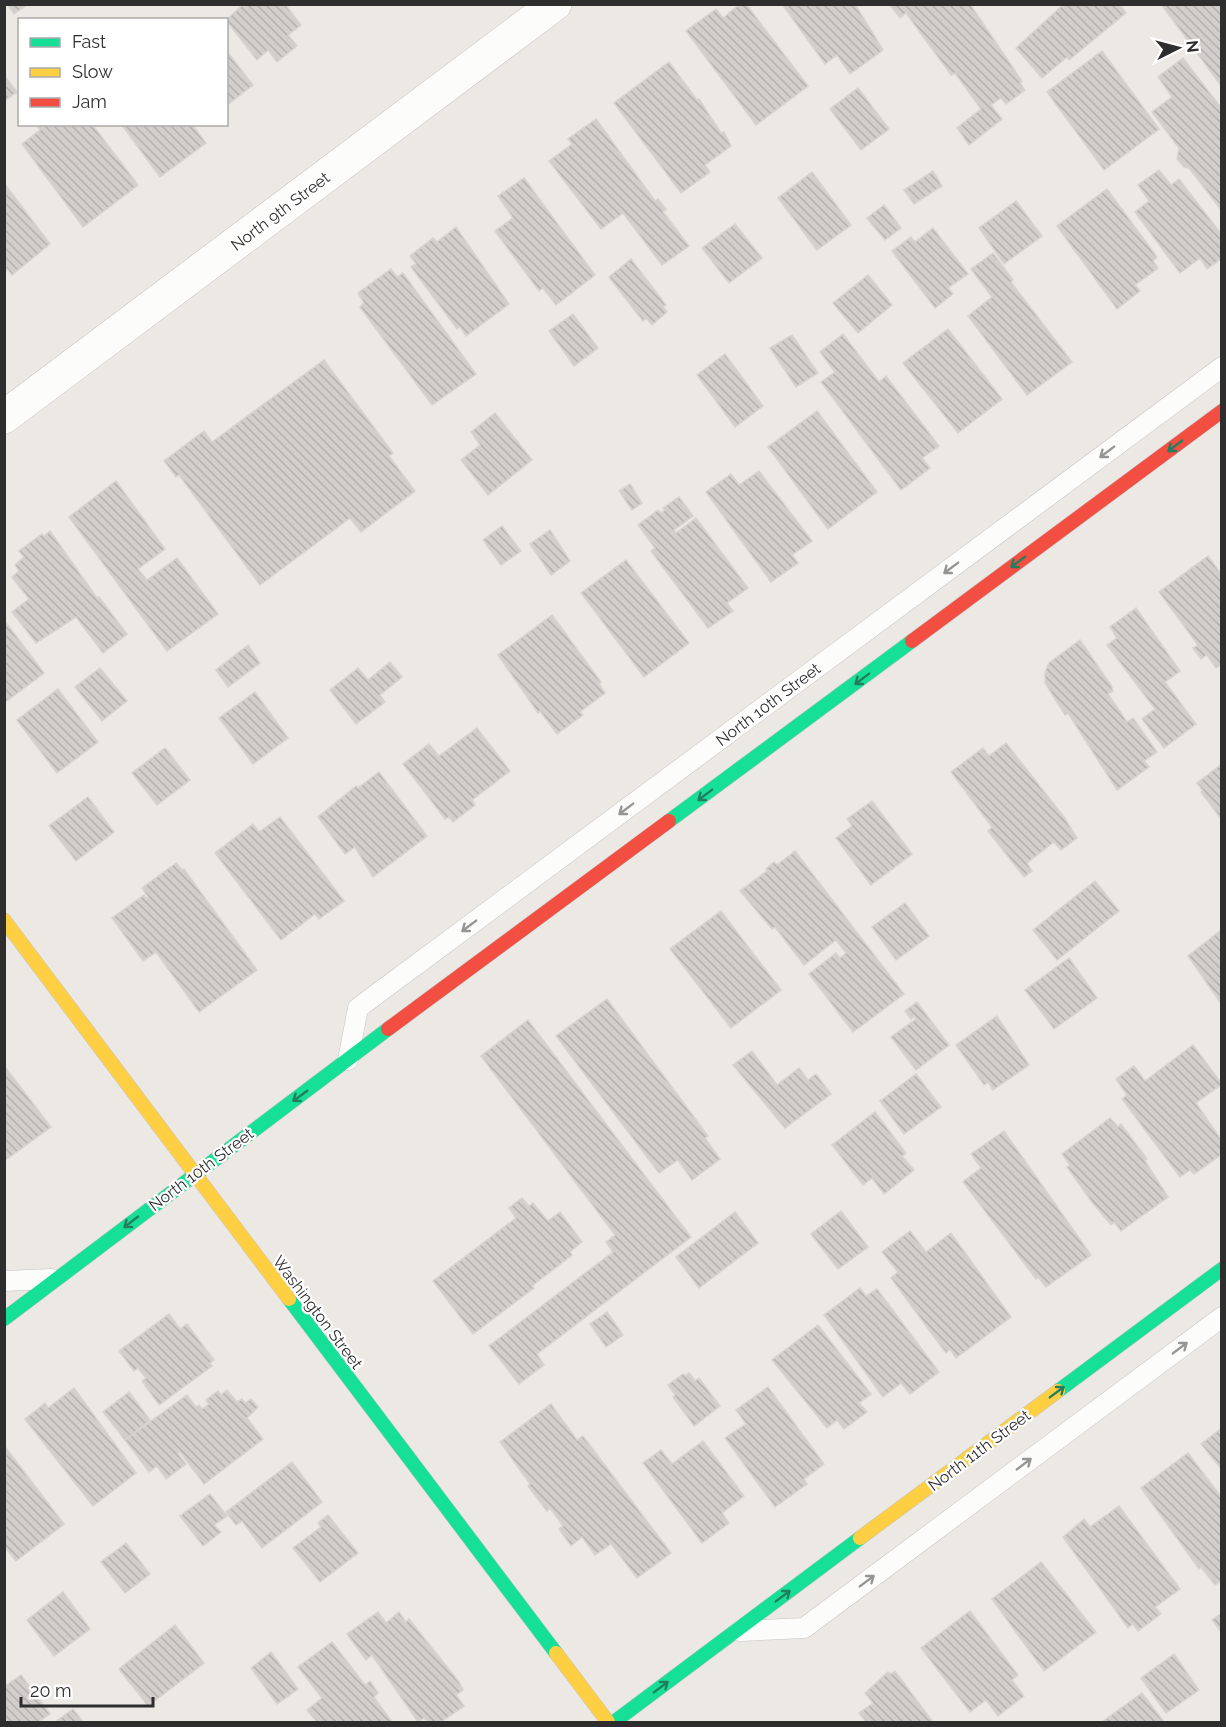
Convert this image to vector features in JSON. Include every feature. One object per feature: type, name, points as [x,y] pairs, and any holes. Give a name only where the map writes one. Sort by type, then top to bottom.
[{"type":"main road","name":"North 10th Street","points":[[4,1319],[194,1173],[347,1062],[1221,411]]},
{"type":"main road","name":"Washington Street","points":[[4,920],[608,1722]]},
{"type":"main road","name":"North 11th Street","points":[[614,1722],[1221,1269]]},
{"type":"street","name":"North 9th Street","points":[[4,417],[555,4]]},
{"type":"lane","name":"North 10th Street","points":[[347,1062],[358,1008],[1221,367]]},
{"type":"lane","points":[[4,1281],[58,1279]]},
{"type":"lane","points":[[736,1631],[804,1629],[1221,1317]]},
{"type":"building","points":[[7,4],[28,4],[14,14]]},
{"type":"building","points":[[244,4],[285,4],[301,25],[288,35],[297,46],[277,62],[268,50],[257,60],[228,23],[228,18]]},
{"type":"building","points":[[740,4],[746,4],[808,86],[756,125],[686,31],[716,9],[723,18]]},
{"type":"building","points":[[782,4],[855,4],[883,50],[850,74],[837,55],[825,64]]},
{"type":"building","points":[[889,4],[970,4],[1022,81],[1020,83],[1025,90],[1006,104],[1001,98],[991,105],[1002,119],[969,145],[957,128],[981,109],[955,73],[951,75],[906,13],[900,18]]},
{"type":"building","points":[[1064,4],[1119,4],[1126,13],[1069,60],[1067,57],[1042,78],[1016,48]]},
{"type":"building","points":[[1161,4],[1222,4],[1222,87]]},
{"type":"building","points":[[1102,51],[1159,129],[1104,170],[1047,92]]},
{"type":"building","points":[[228,53],[253,85],[228,104]]},
{"type":"building","points":[[1183,58],[1222,109],[1222,211],[1189,168],[1184,167],[1177,159],[1179,148],[1152,112],[1172,97],[1158,77]]},
{"type":"building","points":[[669,62],[697,100],[699,99],[721,133],[724,132],[731,146],[705,165],[710,172],[681,193],[614,103]]},
{"type":"building","points":[[4,75],[17,92],[4,101]]},
{"type":"building","points":[[858,88],[889,129],[861,150],[830,109]]},
{"type":"building","points":[[596,119],[655,201],[658,199],[666,209],[663,212],[689,246],[662,265],[623,213],[601,229],[549,161],[572,144],[568,139]]},
{"type":"building","points":[[94,126],[138,185],[83,227],[22,144],[40,130],[38,127]]},
{"type":"building","points":[[122,126],[193,126],[206,143],[160,177]]},
{"type":"building","points":[[1159,170],[1171,185],[1179,179],[1222,235],[1222,258],[1207,269],[1200,258],[1180,273],[1135,212],[1149,201],[1138,185]]},
{"type":"building","points":[[933,171],[942,186],[914,204],[904,190]]},
{"type":"building","points":[[812,172],[851,225],[817,250],[778,198]]},
{"type":"building","points":[[524,178],[595,275],[556,305],[543,288],[539,291],[495,231],[513,218],[498,196]]},
{"type":"building","points":[[4,183],[50,244],[12,275],[7,269],[4,271]]},
{"type":"building","points":[[1107,189],[1157,257],[1153,261],[1158,268],[1135,285],[1140,291],[1117,309],[1057,226]]},
{"type":"building","points":[[1016,201],[1042,236],[1004,264],[979,228]]},
{"type":"building","points":[[884,205],[901,228],[885,240],[867,218]]},
{"type":"building","points":[[735,224],[762,258],[729,283],[702,248]]},
{"type":"building","points":[[456,227],[509,304],[466,336],[460,327],[457,329],[411,267],[416,264],[410,256],[433,238],[437,242]]},
{"type":"building","points":[[933,228],[968,274],[948,288],[953,294],[935,308],[892,251],[911,237],[915,242]]},
{"type":"building","points":[[993,253],[1013,280],[1011,282],[1072,362],[1027,395],[968,316],[992,297],[971,269]]},
{"type":"building","points":[[631,259],[666,305],[663,307],[667,312],[652,325],[646,318],[643,321],[609,277]]},
{"type":"building","points":[[391,269],[397,277],[403,273],[476,374],[432,405],[360,307],[364,303],[358,293]]},
{"type":"building","points":[[868,275],[892,305],[858,333],[833,303]]},
{"type":"building","points":[[573,314],[598,348],[574,366],[549,331]]},
{"type":"building","points":[[948,329],[1002,399],[958,433],[903,363]]},
{"type":"building","points":[[843,334],[879,382],[886,376],[939,446],[922,458],[930,468],[901,490],[821,382],[835,372],[820,352]]},
{"type":"building","points":[[792,335],[818,373],[796,387],[770,348]]},
{"type":"building","points":[[725,354],[763,406],[735,427],[697,375]]},
{"type":"building","points":[[324,360],[393,453],[389,456],[415,491],[361,532],[350,518],[260,585],[179,475],[176,477],[164,461],[204,431],[212,442]]},
{"type":"building","points":[[817,411],[877,492],[828,529],[768,447]]},
{"type":"building","points":[[495,413],[532,460],[488,495],[461,460],[480,445],[471,432]]},
{"type":"building","points":[[759,471],[812,541],[792,555],[798,563],[771,582],[706,492],[731,474],[739,485]]},
{"type":"building","points":[[116,481],[165,549],[138,569],[147,580],[177,558],[218,614],[167,651],[69,517]]},
{"type":"building","points":[[630,484],[642,503],[632,510],[619,491]]},
{"type":"building","points":[[679,497],[693,516],[674,530],[676,533],[696,518],[748,588],[727,603],[733,611],[708,628],[651,551],[655,548],[638,525],[658,510],[661,513],[665,510],[663,508]]},
{"type":"building","points":[[502,526],[521,551],[501,565],[483,540]]},
{"type":"building","points":[[550,530],[570,561],[551,575],[530,544]]},
{"type":"building","points":[[50,531],[97,598],[99,597],[127,634],[103,653],[76,617],[36,643],[12,612],[29,599],[12,577],[19,571],[15,565],[24,557],[19,551],[42,534],[44,536]]},
{"type":"building","points":[[1208,556],[1222,575],[1222,664],[1216,668],[1207,655],[1201,659],[1193,648],[1198,645],[1159,592]]},
{"type":"building","points":[[626,560],[689,643],[644,677],[581,593]]},
{"type":"building","points":[[1136,608],[1180,671],[1165,682],[1196,724],[1164,748],[1142,719],[1155,709],[1107,645],[1117,638],[1110,627]]},
{"type":"building","points":[[552,615],[601,682],[599,684],[605,693],[580,712],[583,715],[557,734],[540,711],[538,713],[498,655]]},
{"type":"building","points":[[4,620],[44,673],[4,703]]},
{"type":"building","points":[[1080,640],[1111,685],[1113,691],[1108,694],[1127,722],[1133,718],[1157,752],[1144,761],[1149,767],[1117,790],[1068,713],[1065,715],[1045,683],[1045,673],[1049,663]]},
{"type":"building","points":[[248,645],[260,663],[228,687],[216,670]]},
{"type":"building","points":[[390,662],[402,677],[380,695],[385,702],[356,724],[330,690],[358,668],[368,680]]},
{"type":"building","points":[[100,668],[127,701],[102,721],[75,687]]},
{"type":"building","points":[[58,689],[98,742],[57,773],[17,720]]},
{"type":"building","points":[[255,692],[288,738],[253,764],[219,718]]},
{"type":"building","points":[[477,728],[510,771],[472,800],[475,805],[453,822],[449,817],[445,819],[403,764],[429,744],[439,756]]},
{"type":"building","points":[[1006,743],[1064,817],[1077,838],[1061,850],[1054,842],[1027,863],[1032,871],[1024,877],[988,831],[992,827],[951,772],[983,748],[989,756]]},
{"type":"building","points":[[165,748],[190,780],[157,805],[132,773]]},
{"type":"building","points":[[1222,764],[1222,820],[1197,783]]},
{"type":"building","points":[[379,772],[427,836],[373,877],[355,847],[345,854],[318,817],[356,786],[358,788]]},
{"type":"building","points":[[88,797],[114,832],[76,861],[49,826]]},
{"type":"building","points":[[872,801],[912,854],[871,885],[836,838],[852,826],[847,819]]},
{"type":"building","points":[[280,817],[344,901],[319,919],[315,914],[281,940],[215,853],[253,824],[259,832]]},
{"type":"building","points":[[795,851],[904,994],[853,1032],[809,974],[836,953],[840,958],[846,953],[836,940],[804,965],[775,927],[772,929],[740,891],[767,871],[766,869],[774,862],[777,865]]},
{"type":"building","points":[[176,863],[182,870],[184,869],[257,970],[199,1012],[156,952],[143,961],[112,918],[144,895],[146,899],[148,897],[142,888]]},
{"type":"building","points":[[1095,881],[1119,911],[1057,960],[1033,930]]},
{"type":"building","points":[[905,903],[929,936],[896,960],[872,927]]},
{"type":"building","points":[[721,911],[781,990],[731,1028],[670,949]]},
{"type":"building","points":[[1220,931],[1222,933],[1222,1005],[1188,956]]},
{"type":"building","points":[[1069,958],[1097,998],[1054,1029],[1025,990]]},
{"type":"building","points":[[607,999],[708,1136],[705,1138],[720,1159],[692,1180],[678,1160],[659,1173],[556,1036]]},
{"type":"building","points":[[917,1002],[949,1045],[916,1070],[891,1037],[916,1019],[914,1016],[911,1019],[905,1011]]},
{"type":"building","points":[[997,1016],[1029,1065],[993,1090],[988,1082],[984,1085],[956,1045]]},
{"type":"building","points":[[528,1020],[691,1237],[537,1354],[544,1365],[519,1384],[489,1346],[613,1252],[606,1242],[615,1235],[481,1056]]},
{"type":"building","points":[[1193,1045],[1222,1084],[1196,1103],[1222,1141],[1222,1154],[1194,1174],[1190,1170],[1180,1177],[1122,1099],[1127,1095],[1116,1079],[1134,1066],[1145,1081]]},
{"type":"building","points":[[752,1051],[777,1085],[799,1068],[808,1080],[816,1074],[831,1094],[785,1128],[733,1065]]},
{"type":"building","points":[[6,1068],[51,1127],[4,1161],[4,1069]]},
{"type":"building","points":[[916,1074],[941,1107],[904,1134],[880,1101]]},
{"type":"building","points":[[875,1112],[906,1153],[902,1156],[914,1170],[884,1194],[872,1178],[863,1185],[832,1145]]},
{"type":"building","points":[[1110,1118],[1118,1127],[1121,1124],[1147,1159],[1145,1161],[1168,1197],[1121,1231],[1114,1222],[1111,1225],[1091,1201],[1067,1167],[1070,1165],[1062,1154]]},
{"type":"building","points":[[1004,1131],[1091,1255],[1046,1287],[1038,1277],[1036,1279],[963,1182],[981,1168],[971,1154]]},
{"type":"building","points":[[522,1198],[529,1206],[533,1203],[548,1221],[560,1212],[582,1242],[570,1252],[572,1255],[532,1286],[534,1288],[473,1334],[433,1281],[516,1218],[509,1208]]},
{"type":"building","points":[[841,1211],[868,1247],[838,1269],[811,1234]]},
{"type":"building","points":[[735,1212],[758,1243],[699,1288],[676,1257]]},
{"type":"building","points":[[910,1231],[926,1252],[951,1233],[1011,1317],[956,1358],[950,1349],[946,1353],[891,1278],[898,1272],[882,1252]]},
{"type":"building","points":[[860,1288],[866,1296],[877,1289],[939,1372],[910,1394],[901,1383],[883,1397],[824,1315]]},
{"type":"building","points":[[607,1312],[623,1335],[606,1347],[590,1324]]},
{"type":"building","points":[[169,1314],[180,1329],[187,1324],[214,1360],[210,1363],[212,1366],[159,1405],[142,1381],[146,1378],[138,1368],[134,1371],[119,1351]]},
{"type":"building","points":[[818,1325],[871,1394],[859,1403],[867,1412],[844,1429],[837,1420],[827,1428],[772,1360]]},
{"type":"building","points":[[689,1373],[695,1381],[699,1378],[720,1406],[694,1426],[673,1397],[675,1395],[668,1385],[683,1374],[685,1376]]},
{"type":"building","points":[[768,1387],[824,1464],[804,1479],[807,1484],[775,1507],[725,1438],[746,1424],[736,1410]]},
{"type":"building","points":[[74,1388],[136,1473],[93,1506],[25,1419],[45,1403],[48,1408]]},
{"type":"building","points":[[227,1390],[237,1402],[242,1399],[245,1403],[251,1399],[258,1407],[247,1418],[263,1439],[204,1484],[180,1452],[178,1454],[186,1464],[166,1479],[157,1466],[149,1472],[125,1440],[187,1395],[196,1407],[199,1405],[202,1409],[209,1404],[206,1400],[218,1391],[221,1395]]},
{"type":"building","points":[[129,1392],[150,1420],[125,1440],[103,1412]]},
{"type":"building","points":[[551,1404],[577,1440],[583,1436],[671,1553],[637,1578],[611,1544],[595,1555],[582,1537],[571,1546],[559,1529],[563,1526],[550,1508],[547,1511],[528,1486],[530,1484],[500,1442]]},
{"type":"building","points":[[1222,1428],[1222,1470],[1201,1444]]},
{"type":"building","points":[[703,1441],[744,1496],[722,1513],[729,1523],[702,1543],[643,1463],[661,1450],[672,1464]]},
{"type":"building","points":[[6,1448],[64,1524],[16,1561],[4,1546]]},
{"type":"building","points":[[1188,1453],[1222,1498],[1222,1580],[1215,1585],[1201,1567],[1199,1569],[1141,1488]]},
{"type":"building","points":[[292,1462],[322,1502],[262,1548],[242,1521],[236,1525],[226,1512]]},
{"type":"building","points":[[210,1494],[227,1516],[214,1525],[221,1532],[203,1546],[180,1516]]},
{"type":"building","points":[[1119,1506],[1180,1589],[1155,1607],[1161,1614],[1138,1631],[1133,1624],[1128,1628],[1063,1537],[1084,1519],[1090,1527]]},
{"type":"building","points":[[328,1515],[358,1553],[320,1582],[293,1548],[321,1527],[318,1523]]},
{"type":"building","points":[[126,1543],[150,1574],[125,1593],[101,1562]]},
{"type":"building","points":[[1041,1562],[1096,1632],[1044,1671],[992,1599]]},
{"type":"building","points":[[63,1592],[90,1629],[54,1656],[27,1620]]},
{"type":"building","points":[[970,1611],[1018,1675],[1012,1680],[1024,1696],[998,1716],[986,1700],[970,1712],[921,1648]]},
{"type":"building","points":[[378,1612],[386,1623],[399,1612],[406,1622],[409,1619],[459,1682],[463,1690],[456,1695],[464,1706],[441,1722],[428,1722],[424,1718],[418,1722],[372,1655],[366,1660],[347,1634]]},
{"type":"building","points":[[1222,1613],[1222,1633],[1212,1620]]},
{"type":"building","points":[[175,1625],[204,1663],[148,1706],[119,1669]]},
{"type":"building","points":[[332,1642],[365,1685],[370,1681],[378,1693],[374,1697],[392,1722],[317,1722],[307,1710],[322,1698],[298,1667]]},
{"type":"building","points":[[271,1652],[298,1689],[277,1704],[251,1668]]},
{"type":"building","points":[[1174,1654],[1199,1690],[1166,1713],[1141,1678]]},
{"type":"building","points":[[895,1671],[933,1722],[866,1722],[859,1713],[873,1703],[865,1693],[888,1672],[891,1674]]},
{"type":"building","points":[[21,1675],[50,1714],[38,1722],[4,1722],[4,1687]]},
{"type":"building","points":[[1142,1693],[1164,1722],[1102,1722]]},
{"type":"building","points":[[73,1709],[83,1722],[55,1722]]},
{"type":"traffic: fast","points":[[669,821],[912,641]]},
{"type":"traffic: fast","points":[[4,1319],[388,1029]]},
{"type":"traffic: fast","points":[[1058,1391],[1222,1269]]},
{"type":"traffic: fast","points":[[289,1299],[556,1653]]},
{"type":"traffic: fast","points":[[614,1722],[860,1538]]},
{"type":"traffic: slow","points":[[4,920],[289,1299]]},
{"type":"traffic: slow","points":[[860,1538],[1058,1391]]},
{"type":"traffic: slow","points":[[556,1653],[608,1722]]},
{"type":"traffic: jam","points":[[912,641],[1222,411]]},
{"type":"traffic: jam","points":[[388,1029],[669,821]]}]
